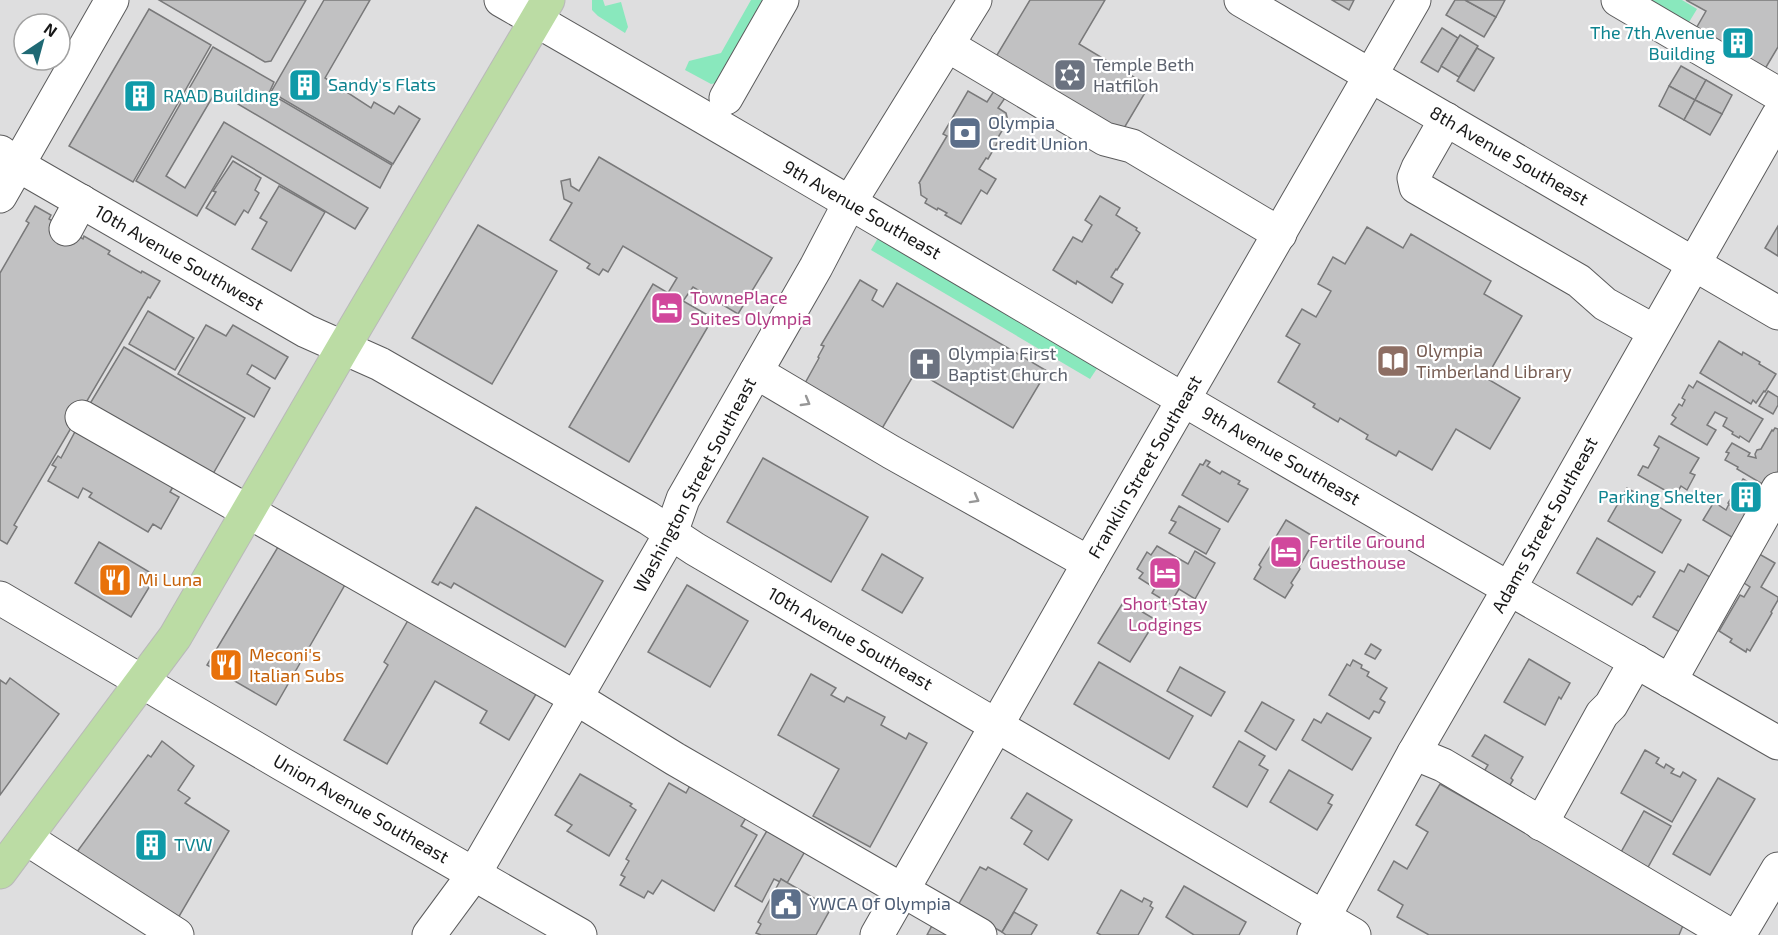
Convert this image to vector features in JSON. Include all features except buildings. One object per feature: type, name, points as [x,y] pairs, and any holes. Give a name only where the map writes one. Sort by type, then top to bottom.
[{"type":"main road","points":[[0,872],[175,637],[542,10]]},
{"type":"street","points":[[0,196],[9,159],[112,0]]},
{"type":"street","name":"9th Avenue Southeast","points":[[501,0],[542,10],[850,202],[1184,400],[1778,743]]},
{"type":"street","points":[[726,99],[782,0]]},
{"type":"street","name":"Washington Street Southeast","points":[[429,935],[474,874],[671,533],[683,499],[816,267],[850,202],[975,0]]},
{"type":"street","name":"8th Avenue Southeast","points":[[1241,0],[1778,313]]},
{"type":"street","name":"Franklin Street Southeast","points":[[877,935],[1414,0]]},
{"type":"street","points":[[1618,0],[1778,94]]},
{"type":"street","points":[[947,45],[1105,139],[1132,146],[1280,234]]},
{"type":"street","name":"Adams Street Southeast","points":[[1319,926],[1414,753],[1778,116]]},
{"type":"street","points":[[1446,119],[1418,168],[1414,178],[1416,187],[1579,281],[1605,304],[1654,332]]},
{"type":"street","name":"10th Avenue Southwest","points":[[9,159],[74,215],[343,348]]},
{"type":"street","name":"10th Avenue Southeast","points":[[343,348],[389,370],[648,518],[997,726],[1319,926],[1354,935]]},
{"type":"street","points":[[756,372],[891,452],[1089,563]]},
{"type":"street","points":[[82,417],[576,698],[675,759],[981,935]]},
{"type":"street","points":[[1670,681],[1778,489]]},
{"type":"street","name":"Union Avenue Southeast","points":[[0,598],[282,764],[580,935]]},
{"type":"street","points":[[1541,824],[1602,714],[1611,705],[1636,661]]},
{"type":"street","points":[[1414,753],[1443,765],[1730,935]]},
{"type":"street","points":[[26,838],[177,935]]},
{"type":"street","points":[[1739,935],[1778,869]]},
{"type":"green space","points":[[592,0],[603,0],[605,6],[621,2],[628,27],[625,33],[592,10]]},
{"type":"green space","points":[[751,0],[776,0],[732,80],[711,84],[685,70],[689,61],[721,53]]},
{"type":"green space","points":[[1640,0],[1682,0],[1697,9],[1683,32]]},
{"type":"green space","points":[[878,238],[1098,367],[1090,379],[871,250]]},
{"type":"place","name":"The 7th Avenue Building","points":[[1738,43]]},
{"type":"place","name":"Temple Beth Hatfiloh","points":[[1070,75]]},
{"type":"place","name":"Sandy's Flats","points":[[305,85]]},
{"type":"place","name":"RAAD Building","points":[[140,96]]},
{"type":"place","name":"Olympia Credit Union","points":[[965,133]]},
{"type":"place","name":"TownePlace Suites Olympia","points":[[667,308]]},
{"type":"place","name":"Olympia Timberland Library","points":[[1393,361]]},
{"type":"place","name":"Olympia First Baptist Church","points":[[925,364]]},
{"type":"place","name":"Parking Shelter","points":[[1746,497]]},
{"type":"place","name":"Fertile Ground Guesthouse","points":[[1286,552]]},
{"type":"place","name":"Short Stay Lodgings","points":[[1165,573]]},
{"type":"place","name":"Mi Luna","points":[[115,580]]},
{"type":"place","name":"Meconi's Italian Subs","points":[[226,665]]},
{"type":"place","name":"TVW","points":[[151,845]]},
{"type":"place","name":"YWCA Of Olympia","points":[[786,904]]}]
